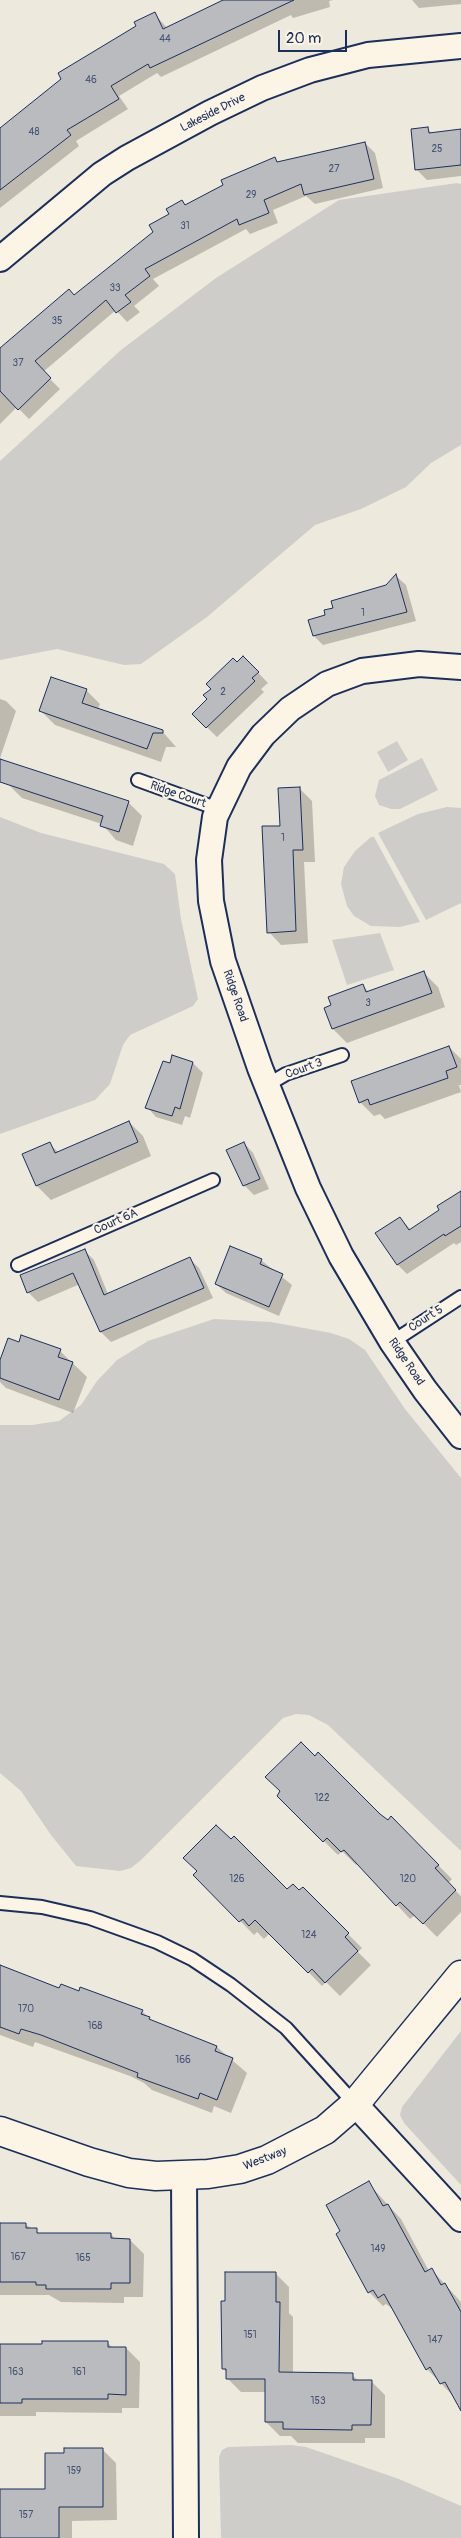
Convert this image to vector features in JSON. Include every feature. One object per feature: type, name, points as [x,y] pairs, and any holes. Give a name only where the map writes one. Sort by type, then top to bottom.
[{"type":"street","name":"Lakeside Drive","points":[[0,259],[102,174],[210,113],[262,88],[310,70],[368,55],[461,46]]},
{"type":"street","name":"Ridge Road","points":[[461,667],[400,664],[362,671],[327,684],[290,709],[263,735],[239,767],[218,808],[209,860],[211,902],[223,961],[267,1086],[308,1188],[333,1240],[392,1342],[461,1436]]},
{"type":"street","name":"Westway","points":[[0,2131],[89,2162],[129,2173],[184,2176],[240,2169],[268,2160],[325,2130],[355,2104],[461,1975]]},
{"type":"street","points":[[355,2104],[461,2219]]},
{"type":"street","points":[[184,2176],[186,2538]]},
{"type":"lane","name":"Ridge Court","points":[[138,780],[218,808]]},
{"type":"lane","name":"Court 3","points":[[267,1086],[286,1074],[342,1055]]},
{"type":"lane","name":"Court 6A","points":[[18,1265],[213,1180]]},
{"type":"lane","name":"Court 5","points":[[392,1342],[461,1297]]},
{"type":"lane","points":[[0,1903],[42,1908],[90,1918],[157,1942],[192,1960],[231,1985],[286,2028],[355,2104]]},
{"type":"shaded area","points":[[457,183],[461,184],[461,445],[431,463],[406,487],[361,509],[315,525],[207,617],[141,664],[124,665],[57,649],[0,660],[0,461],[121,350],[216,278],[339,200]]},
{"type":"shaded area","points":[[397,741],[408,760],[388,772],[377,752]]},
{"type":"shaded area","points":[[422,758],[438,790],[400,809],[391,809],[379,805],[375,796],[379,780]]},
{"type":"shaded area","points":[[447,807],[461,808],[461,903],[426,920],[378,833],[418,814]]},
{"type":"shaded area","points":[[0,817],[41,833],[164,864],[175,874],[181,919],[198,999],[193,1006],[130,1035],[123,1045],[110,1084],[95,1100],[0,1134]]},
{"type":"shaded area","points":[[371,837],[374,837],[420,922],[400,927],[371,926],[354,916],[347,906],[341,884],[344,867],[355,851]]},
{"type":"shaded area","points":[[380,933],[394,970],[347,985],[332,940]]},
{"type":"shaded area","points":[[214,1319],[271,1322],[331,1333],[349,1339],[365,1350],[405,1409],[461,1478],[461,1851],[328,1725],[309,1715],[296,1714],[283,1718],[141,1860],[131,1868],[120,1871],[76,1866],[51,1835],[21,1791],[0,1773],[0,1425],[32,1425],[59,1421],[81,1405],[97,1381],[117,1360],[148,1341]]},
{"type":"shaded area","points":[[461,2031],[461,2185],[404,2123],[400,2115],[402,2107]]},
{"type":"shaded area","points":[[291,2445],[306,2447],[399,2479],[461,2506],[461,2538],[221,2538],[219,2457],[222,2450],[228,2447]]},
{"type":"building","points":[[223,0],[294,0],[150,68],[148,64],[111,86],[119,99],[67,130],[71,135],[0,190],[0,128],[61,79],[58,73],[136,26],[134,22],[155,12],[163,29]]},
{"type":"building","points":[[428,127],[429,133],[461,129],[461,165],[415,170],[411,129]]},
{"type":"building","points":[[365,142],[374,179],[304,195],[301,184],[264,200],[269,213],[239,225],[237,219],[145,269],[150,276],[125,295],[131,302],[116,313],[106,300],[35,361],[51,378],[18,410],[0,391],[0,348],[69,289],[74,295],[153,232],[149,225],[169,214],[166,209],[182,200],[185,205],[223,185],[221,180],[275,157],[277,162]]},
{"type":"building","points":[[396,574],[407,612],[313,636],[308,620],[325,615],[324,610],[333,608],[331,601],[386,585]]},
{"type":"building","points":[[243,656],[259,672],[252,678],[255,681],[206,728],[192,714],[207,699],[203,695],[211,689],[206,684],[233,658],[237,662]]},
{"type":"building","points":[[51,677],[87,689],[82,703],[163,730],[163,733],[153,733],[147,749],[39,711]]},
{"type":"building","points":[[0,759],[129,801],[119,832],[100,826],[103,816],[0,782]]},
{"type":"building","points":[[300,787],[303,850],[293,850],[296,931],[267,933],[262,826],[280,826],[278,788]]},
{"type":"building","points":[[424,971],[432,993],[332,1029],[324,1008],[331,1005],[328,997],[363,984],[366,992]]},
{"type":"building","points":[[449,1046],[457,1067],[446,1071],[448,1078],[370,1105],[368,1099],[359,1103],[351,1081]]},
{"type":"building","points":[[172,1055],[193,1062],[180,1109],[175,1107],[172,1116],[145,1108],[163,1061],[170,1063]]},
{"type":"building","points":[[129,1121],[138,1142],[36,1186],[22,1154],[50,1142],[55,1153]]},
{"type":"building","points":[[244,1142],[260,1179],[243,1186],[226,1150]]},
{"type":"building","points":[[461,1191],[461,1226],[445,1236],[444,1234],[397,1265],[375,1233],[400,1217],[409,1230],[439,1210],[437,1206]]},
{"type":"building","points":[[230,1246],[262,1259],[260,1264],[283,1274],[269,1307],[215,1284]]},
{"type":"building","points":[[85,1249],[104,1295],[190,1257],[204,1288],[100,1332],[73,1273],[27,1293],[20,1275]]},
{"type":"building","points":[[21,1335],[61,1349],[58,1357],[73,1362],[59,1400],[0,1378],[0,1360],[8,1338],[19,1342]]},
{"type":"building","points":[[301,1742],[315,1756],[318,1752],[380,1814],[388,1820],[391,1816],[439,1865],[435,1868],[456,1890],[423,1924],[400,1902],[396,1906],[344,1850],[341,1852],[327,1838],[323,1842],[277,1796],[280,1791],[265,1777]]},
{"type":"building","points":[[216,1825],[231,1839],[234,1836],[287,1889],[293,1884],[299,1890],[303,1887],[349,1933],[345,1937],[358,1951],[325,1983],[312,1969],[308,1973],[255,1920],[249,1926],[243,1919],[239,1922],[193,1875],[197,1871],[183,1858]]},
{"type":"building","points":[[0,1965],[59,1988],[61,1984],[79,1991],[80,1987],[143,2010],[141,2014],[150,2017],[149,2019],[217,2046],[215,2051],[233,2058],[217,2100],[200,2093],[198,2099],[137,2077],[138,2073],[41,2035],[21,2029],[19,2034],[0,2027]]},
{"type":"building","points":[[369,2181],[383,2206],[388,2204],[425,2272],[432,2268],[441,2285],[445,2283],[461,2312],[461,2411],[445,2382],[440,2384],[430,2367],[426,2370],[384,2294],[378,2298],[373,2290],[368,2293],[336,2234],[340,2231],[326,2205]]},
{"type":"building","points":[[0,2223],[26,2223],[26,2228],[37,2228],[37,2233],[111,2233],[111,2238],[130,2239],[130,2283],[111,2283],[111,2289],[46,2289],[46,2285],[36,2285],[36,2282],[0,2282]]},
{"type":"building","points":[[225,2272],[276,2272],[276,2302],[280,2302],[279,2372],[353,2373],[353,2380],[372,2380],[371,2425],[352,2425],[352,2430],[283,2429],[283,2422],[265,2422],[265,2379],[226,2379],[226,2369],[222,2369],[221,2301],[225,2301]]},
{"type":"building","points":[[42,2341],[108,2341],[108,2347],[126,2347],[126,2395],[108,2394],[108,2399],[22,2399],[22,2403],[0,2403],[0,2344],[42,2344]]},
{"type":"building","points":[[64,2448],[103,2448],[103,2507],[59,2507],[59,2538],[0,2538],[0,2489],[45,2489],[45,2453],[64,2453]]}]
